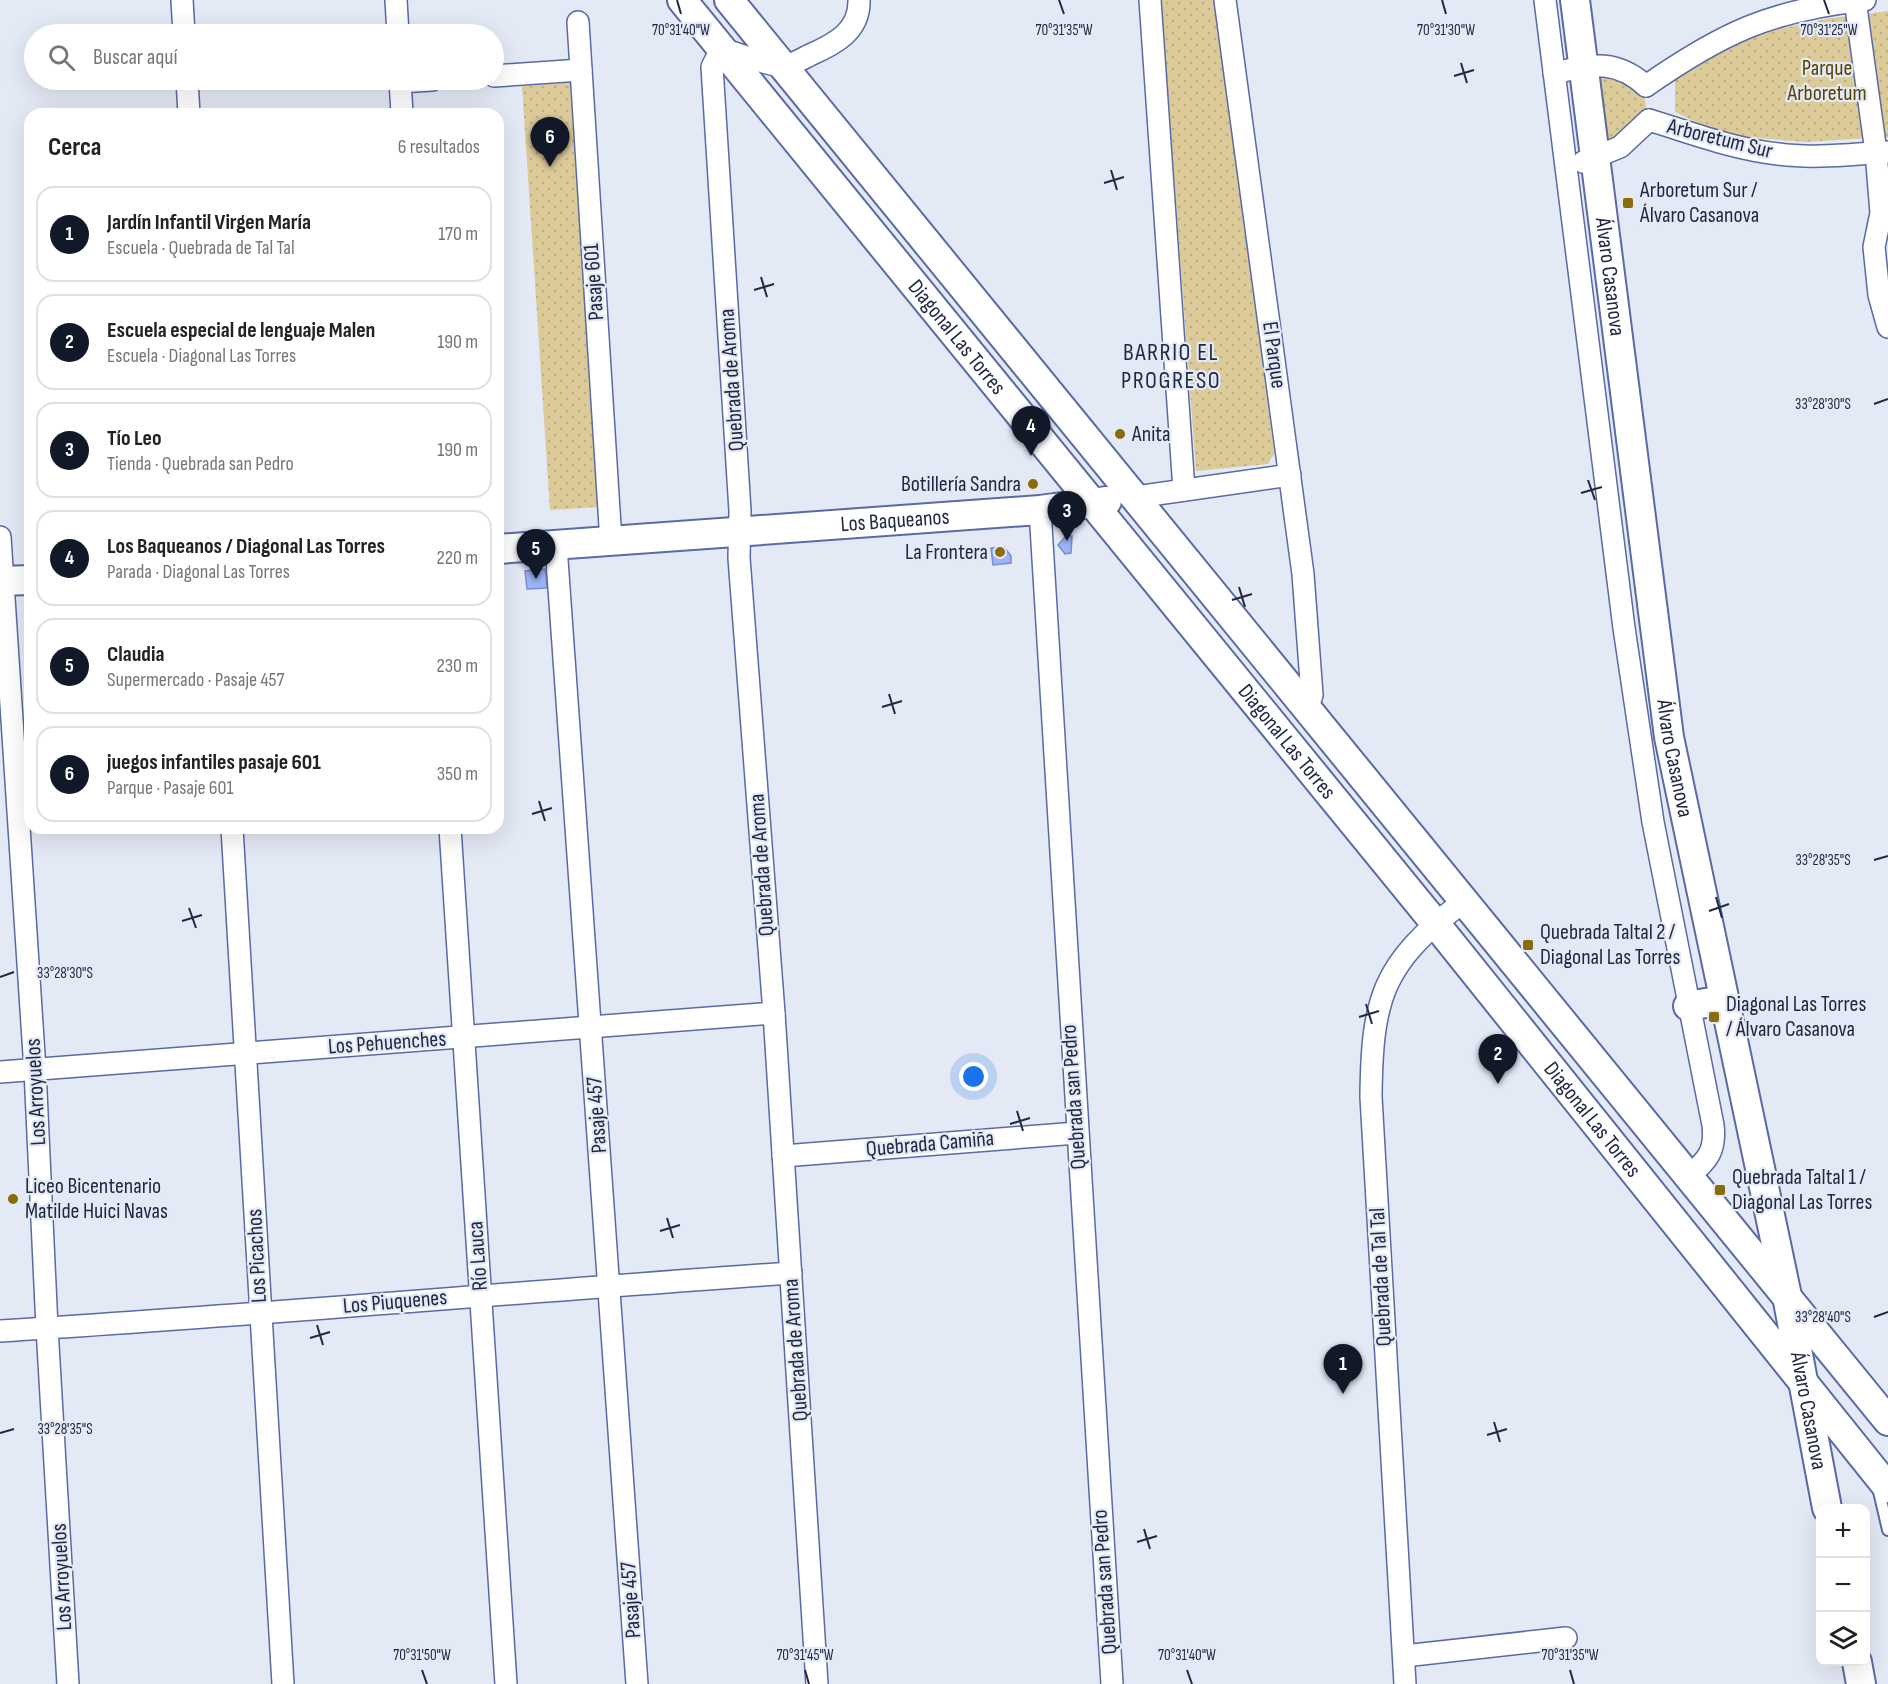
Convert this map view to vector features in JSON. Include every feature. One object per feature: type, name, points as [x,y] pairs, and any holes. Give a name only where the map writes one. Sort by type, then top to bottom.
[{"type":"main road","name":"Diagonal Las Torres","points":[[682,0],[1435,923],[1881,1479]]},
{"type":"main road","name":"Diagonal Las Torres","points":[[729,0],[1888,1421]]},
{"type":"main road","name":"Álvaro Casanova","points":[[1575,0],[1669,737],[1787,1296],[1826,1504]]},
{"type":"main road","name":"Los Baqueanos","points":[[504,549],[1040,510],[1136,497]]},
{"type":"main road","points":[[1688,1006],[1723,1000]]},
{"type":"main road","points":[[1858,1666],[1861,1684]]},
{"type":"street","points":[[182,0],[183,24]]},
{"type":"street","points":[[396,0],[397,24]]},
{"type":"street","points":[[721,49],[783,66],[841,39],[857,18],[859,0]]},
{"type":"street","points":[[1150,0],[1184,490]]},
{"type":"street","name":"El Parque","points":[[1225,0],[1303,574],[1312,695],[1307,710]]},
{"type":"street","name":"Álvaro Casanova","points":[[1545,0],[1626,640],[1653,822],[1715,1142],[1710,1156],[1688,1176]]},
{"type":"street","points":[[1646,86],[1701,49],[1744,27],[1799,10],[1858,0],[1882,152],[1884,221],[1874,247],[1878,295],[1888,327]]},
{"type":"street","name":"Pasaje 601","points":[[578,22],[610,542]]},
{"type":"street","name":"Quebrada de Aroma","points":[[721,49],[714,59],[712,74],[739,558],[774,1013],[817,1684]]},
{"type":"street","points":[[1554,73],[1598,65],[1623,69],[1634,74],[1646,86],[1650,120]]},
{"type":"street","points":[[504,74],[581,70]]},
{"type":"street","points":[[188,90],[189,108]]},
{"type":"street","points":[[401,90],[402,108]]},
{"type":"street","name":"Arboretum Sur","points":[[1565,166],[1594,159],[1620,147],[1650,120],[1723,144],[1779,154],[1830,156],[1882,152]]},
{"type":"street","name":"Los Baqueanos","points":[[1136,497],[1290,475]]},
{"type":"street","name":"Quebrada san Pedro","points":[[1040,510],[1112,1684]]},
{"type":"street","name":"Los Arroyuelos","points":[[0,537],[11,581],[47,1328],[68,1684]]},
{"type":"street","name":"Pasaje 457","points":[[556,546],[637,1684]]},
{"type":"street","name":"Los Picachos","points":[[232,834],[283,1684]]},
{"type":"street","name":"Río Lauca","points":[[450,834],[506,1684]]},
{"type":"street","name":"Quebrada de Tal Tal","points":[[1406,1684],[1371,1109],[1372,1052],[1377,1009],[1390,978],[1407,952],[1435,923],[1463,902]]},
{"type":"street","name":"Los Pehuenches","points":[[0,1072],[774,1013]]},
{"type":"street","name":"Quebrada Camiña","points":[[783,1156],[1077,1133]]},
{"type":"street","name":"Los Piuquenes","points":[[0,1331],[261,1315],[481,1294],[791,1273]]},
{"type":"street","points":[[1404,1656],[1566,1638]]},
{"type":"lane","points":[[1881,1479],[1888,1530]]},
{"type":"green space","points":[[1161,0],[1214,0],[1273,444],[1274,454],[1268,464],[1196,471]]},
{"type":"green space","name":"Parque Arboretum","points":[[1888,11],[1888,137],[1805,142],[1723,135],[1675,112],[1675,74],[1751,35],[1825,19]]},
{"type":"green space","points":[[1599,76],[1631,84],[1642,93],[1645,100],[1645,115],[1638,127],[1627,135],[1607,142]]},
{"type":"green space","points":[[570,83],[598,507],[550,510],[522,86]]},
{"type":"building","points":[[1066,536],[1072,536],[1071,553],[1065,554],[1058,545]]},
{"type":"building","name":"La Frontera","points":[[1004,547],[1011,556],[1011,563],[993,565],[991,548]]},
{"type":"building","points":[[545,569],[547,588],[527,589],[525,571]]},
{"type":"place","name":"juegos infantiles pasaje 601","points":[[550,167]]},
{"type":"place","name":"Arboretum Sur / Álvaro Casanova","points":[[1628,203]]},
{"type":"place","name":"Anita","points":[[1120,434]]},
{"type":"place","name":"Los Baqueanos / Diagonal Las Torres","points":[[1031,456]]},
{"type":"place","name":"Botillería Sandra","points":[[1033,484]]},
{"type":"place","name":"Tío Leo","points":[[1067,541]]},
{"type":"place","name":"La Frontera","points":[[1000,552]]},
{"type":"place","name":"Claudia","points":[[536,579]]},
{"type":"place","name":"Quebrada Taltal 2 / Diagonal Las Torres","points":[[1528,945]]},
{"type":"place","name":"Diagonal Las Torres / Álvaro Casanova","points":[[1714,1017]]},
{"type":"place","name":"Escuela especial de lenguaje Malen","points":[[1498,1084]]},
{"type":"place","name":"Quebrada Taltal 1 / Diagonal Las Torres","points":[[1720,1190]]},
{"type":"place","name":"Liceo Bicentenario Matilde Huici Navas","points":[[13,1199]]},
{"type":"place","name":"Jardín Infantil Virgen María","points":[[1343,1394]]},
{"type":"district","name":"BARRIO EL PROGRESO","points":[[1171,366]]}]
